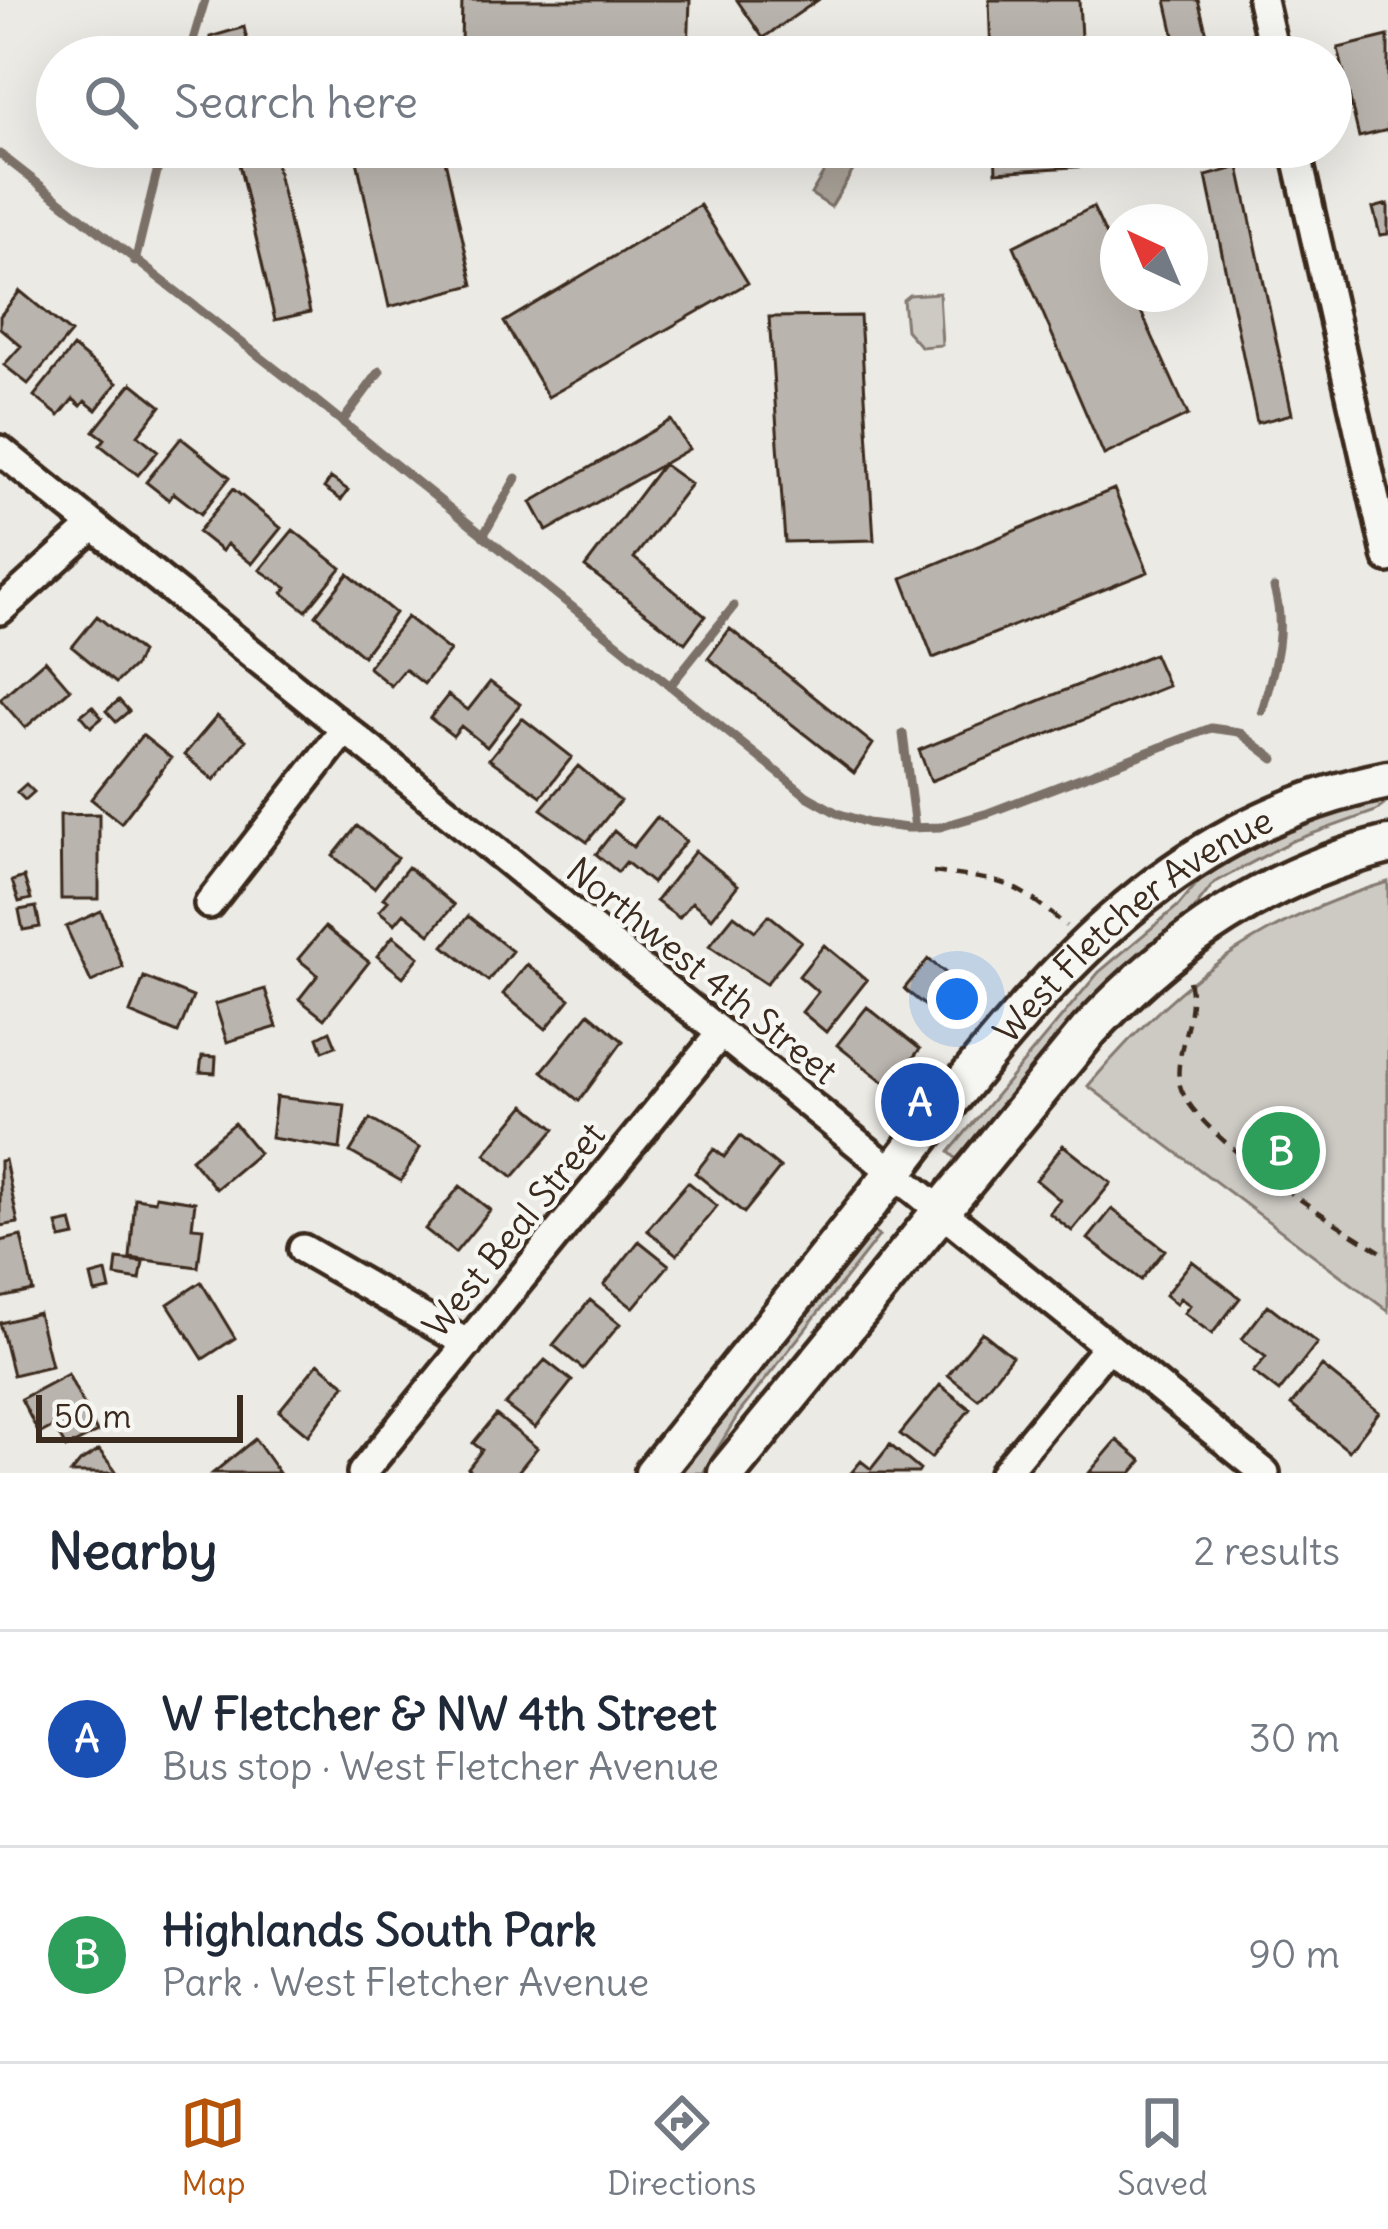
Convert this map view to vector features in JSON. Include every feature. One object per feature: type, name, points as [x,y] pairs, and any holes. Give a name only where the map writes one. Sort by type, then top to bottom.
[{"type":"main road","name":"West Fletcher Avenue","points":[[654,1473],[1034,997],[1119,913],[1225,840],[1292,810],[1388,780]]},
{"type":"main road","name":"West Fletcher Avenue","points":[[727,1473],[1089,1030],[1164,957],[1257,893],[1300,872],[1388,844]]},
{"type":"street","points":[[1262,0],[1270,36]]},
{"type":"street","points":[[1300,168],[1388,558]]},
{"type":"street","name":"Northwest 4th Street","points":[[0,450],[1265,1473]]},
{"type":"street","points":[[0,610],[93,526]]},
{"type":"street","points":[[209,904],[345,729]]},
{"type":"street","name":"West Beal Street","points":[[362,1473],[721,1033]]},
{"type":"street","points":[[303,1249],[468,1343]]},
{"type":"street","points":[[1004,1473],[1108,1346]]},
{"type":"path","points":[[933,872],[1005,882],[1026,891],[1066,926]]},
{"type":"path","points":[[1164,957],[1189,981],[1192,992],[1179,1083],[1195,1114],[1255,1165],[1388,1256]]},
{"type":"shaded area","points":[[826,168],[855,168],[831,207],[811,194]]},
{"type":"shaded area","points":[[939,293],[942,345],[921,347],[906,330],[903,300],[909,295]]},
{"type":"shaded area","points":[[1382,797],[1384,805],[1376,811],[1292,841],[1214,883],[1190,914],[1119,973],[1078,1015],[959,1161],[949,1152],[1099,972],[1178,906],[1209,869],[1304,823]]},
{"type":"shaded area","points":[[1388,882],[1388,1311],[1088,1086],[1153,1016],[1222,960],[1298,916]]},
{"type":"shaded area","points":[[868,1227],[879,1236],[739,1413],[703,1473],[673,1473]]},
{"type":"building","points":[[462,0],[690,0],[689,36],[461,36]]},
{"type":"building","points":[[737,0],[818,0],[766,36]]},
{"type":"building","points":[[989,0],[1079,0],[1081,36],[990,36]]},
{"type":"building","points":[[1166,0],[1198,0],[1207,36],[1174,36]]},
{"type":"building","points":[[244,27],[246,36],[213,36]]},
{"type":"building","points":[[1388,36],[1388,130],[1359,137],[1352,107],[1352,45]]},
{"type":"building","points":[[240,168],[277,168],[310,312],[275,320]]},
{"type":"building","points":[[359,168],[447,168],[473,285],[389,307]]},
{"type":"building","points":[[996,168],[1057,168],[996,172]]},
{"type":"building","points":[[1239,168],[1292,414],[1257,423],[1206,176]]},
{"type":"building","points":[[1388,204],[1388,234],[1380,235],[1373,208]]},
{"type":"building","points":[[700,205],[748,283],[548,397],[504,322]]},
{"type":"building","points":[[1093,207],[1100,222],[1100,312],[1141,312],[1188,415],[1104,455],[1014,246]]},
{"type":"building","points":[[20,291],[71,333],[28,384],[4,365],[21,346],[0,328],[0,316]]},
{"type":"building","points":[[860,316],[874,540],[785,542],[769,317]]},
{"type":"building","points":[[73,347],[117,383],[96,410],[73,399],[59,416],[34,396]]},
{"type":"building","points":[[132,383],[161,406],[138,435],[158,451],[138,475],[100,445],[105,439],[94,431]]},
{"type":"building","points":[[671,420],[689,449],[547,531],[531,502]]},
{"type":"building","points":[[181,438],[230,477],[201,514],[174,493],[169,500],[146,482]]},
{"type":"building","points":[[663,464],[691,484],[634,558],[705,616],[685,643],[585,567]]},
{"type":"building","points":[[331,478],[348,490],[341,500],[324,488]]},
{"type":"building","points":[[233,489],[281,528],[252,564],[227,544],[222,551],[198,532]]},
{"type":"building","points":[[1114,489],[1148,572],[933,658],[902,578]]},
{"type":"building","points":[[293,530],[341,568],[306,611],[283,593],[287,588],[260,570]]},
{"type":"building","points":[[348,574],[395,613],[363,656],[316,615]]},
{"type":"building","points":[[97,616],[141,652],[116,683],[72,647]]},
{"type":"building","points":[[407,617],[450,651],[424,684],[405,669],[391,686],[368,667]]},
{"type":"building","points":[[730,629],[873,744],[854,773],[708,658]]},
{"type":"building","points":[[1154,654],[1168,686],[931,781],[919,750]]},
{"type":"building","points":[[45,660],[70,689],[25,728],[0,699]]},
{"type":"building","points":[[490,682],[520,704],[487,747],[461,726],[453,736],[430,718],[448,695],[468,710]]},
{"type":"building","points":[[119,700],[129,711],[116,722],[106,711]]},
{"type":"building","points":[[92,706],[102,718],[91,727],[81,715]]},
{"type":"building","points":[[217,716],[246,740],[214,780],[184,755]]},
{"type":"building","points":[[522,718],[572,757],[541,796],[489,759]]},
{"type":"building","points":[[142,735],[171,758],[121,823],[91,799]]},
{"type":"building","points":[[578,766],[620,801],[587,842],[541,809]]},
{"type":"building","points":[[26,784],[34,792],[25,800],[17,792]]},
{"type":"building","points":[[99,814],[99,899],[61,899],[60,815]]},
{"type":"building","points":[[657,817],[686,841],[652,883],[626,862],[618,872],[596,854],[614,831],[633,847]]},
{"type":"building","points":[[357,826],[397,858],[374,888],[333,856]]},
{"type":"building","points":[[695,851],[738,885],[712,918],[692,902],[679,918],[656,901]]},
{"type":"building","points":[[408,867],[454,905],[430,934],[404,913],[395,924],[379,911],[388,901],[383,898]]},
{"type":"building","points":[[24,877],[31,899],[19,902],[12,881]]},
{"type":"building","points":[[36,907],[40,927],[23,930],[19,910]]},
{"type":"building","points":[[101,911],[123,967],[91,982],[66,927]]},
{"type":"building","points":[[734,915],[755,931],[769,915],[801,941],[766,984],[709,946]]},
{"type":"building","points":[[468,916],[512,951],[488,981],[444,946]]},
{"type":"building","points":[[325,927],[369,962],[324,1019],[299,999],[318,975],[298,959]]},
{"type":"building","points":[[393,936],[419,957],[403,977],[377,956]]},
{"type":"building","points":[[824,945],[867,980],[826,1032],[802,1012],[818,992],[799,976]]},
{"type":"building","points":[[928,959],[962,986],[938,1016],[904,989]]},
{"type":"building","points":[[527,964],[570,999],[546,1029],[503,994]]},
{"type":"building","points":[[144,977],[193,997],[178,1033],[130,1013]]},
{"type":"building","points":[[265,989],[277,1027],[227,1042],[215,1004]]},
{"type":"building","points":[[867,1007],[920,1049],[890,1087],[837,1045]]},
{"type":"building","points":[[589,1013],[623,1041],[579,1101],[542,1071]]},
{"type":"building","points":[[330,1031],[336,1046],[323,1051],[318,1037]]},
{"type":"building","points":[[202,1056],[216,1057],[215,1073],[200,1072]]},
{"type":"building","points":[[276,1097],[345,1105],[340,1149],[271,1138]]},
{"type":"building","points":[[525,1105],[555,1129],[513,1177],[485,1154]]},
{"type":"building","points":[[370,1119],[420,1148],[401,1181],[350,1152]]},
{"type":"building","points":[[234,1123],[259,1153],[216,1189],[191,1159]]},
{"type":"building","points":[[740,1136],[780,1168],[744,1213],[695,1173],[714,1149],[724,1157]]},
{"type":"building","points":[[1063,1145],[1111,1183],[1072,1231],[1049,1213],[1060,1200],[1036,1180]]},
{"type":"building","points":[[5,1160],[18,1223],[0,1226],[0,1161]]},
{"type":"building","points":[[688,1182],[717,1206],[677,1255],[647,1230]]},
{"type":"building","points":[[460,1186],[490,1210],[455,1253],[425,1229]]},
{"type":"building","points":[[156,1196],[195,1202],[192,1227],[203,1228],[198,1267],[130,1258],[135,1198],[155,1201]]},
{"type":"building","points":[[1112,1209],[1165,1250],[1141,1280],[1088,1239]]},
{"type":"building","points":[[71,1221],[75,1236],[61,1239],[57,1224]]},
{"type":"building","points":[[21,1236],[33,1291],[0,1298],[0,1241]]},
{"type":"building","points":[[639,1241],[669,1265],[633,1308],[604,1285]]},
{"type":"building","points":[[117,1259],[143,1262],[140,1280],[115,1276]]},
{"type":"building","points":[[1192,1261],[1240,1298],[1212,1334],[1184,1313],[1190,1305],[1180,1298],[1176,1304],[1165,1295]]},
{"type":"building","points":[[106,1272],[110,1290],[95,1293],[91,1276]]},
{"type":"building","points":[[201,1282],[235,1338],[203,1359],[168,1304]]},
{"type":"building","points":[[590,1300],[620,1324],[583,1369],[553,1345]]},
{"type":"building","points":[[1268,1305],[1317,1343],[1279,1392],[1253,1372],[1266,1357],[1242,1339]]},
{"type":"building","points":[[38,1313],[51,1366],[13,1375],[0,1323]]},
{"type":"building","points":[[982,1332],[1012,1356],[978,1399],[948,1375]]},
{"type":"building","points":[[545,1360],[572,1381],[535,1428],[505,1405]]},
{"type":"building","points":[[318,1363],[345,1385],[308,1435],[279,1411]]},
{"type":"building","points":[[1322,1366],[1379,1412],[1349,1451],[1291,1405]]},
{"type":"building","points":[[68,1374],[97,1432],[66,1448],[54,1426],[39,1434],[21,1399]]},
{"type":"building","points":[[940,1385],[970,1409],[931,1458],[900,1434]]},
{"type":"building","points":[[496,1415],[537,1448],[517,1473],[474,1473],[468,1468],[482,1450],[473,1443]]},
{"type":"building","points":[[255,1439],[279,1473],[213,1473]]},
{"type":"building","points":[[1117,1440],[1142,1461],[1132,1473],[1089,1473]]},
{"type":"building","points":[[890,1445],[918,1473],[851,1473],[861,1461],[871,1469]]},
{"type":"building","points":[[99,1450],[117,1473],[71,1473],[80,1462]]},
{"type":"waterway","points":[[194,36],[205,0]]},
{"type":"waterway","points":[[0,154],[314,399],[807,796],[837,813],[868,823],[940,827],[1211,728],[1239,732],[1274,759]]},
{"type":"waterway","points":[[135,262],[158,168]]},
{"type":"waterway","points":[[342,422],[380,371]]},
{"type":"waterway","points":[[483,536],[516,478]]},
{"type":"waterway","points":[[1262,711],[1279,635],[1274,588]]},
{"type":"waterway","points":[[670,686],[734,606]]},
{"type":"waterway","points":[[903,734],[915,828]]},
{"type":"place","name":"W Fletcher & NW 4th Street","points":[[920,1102]]},
{"type":"place","name":"Highlands South Park","points":[[1281,1151]]}]
